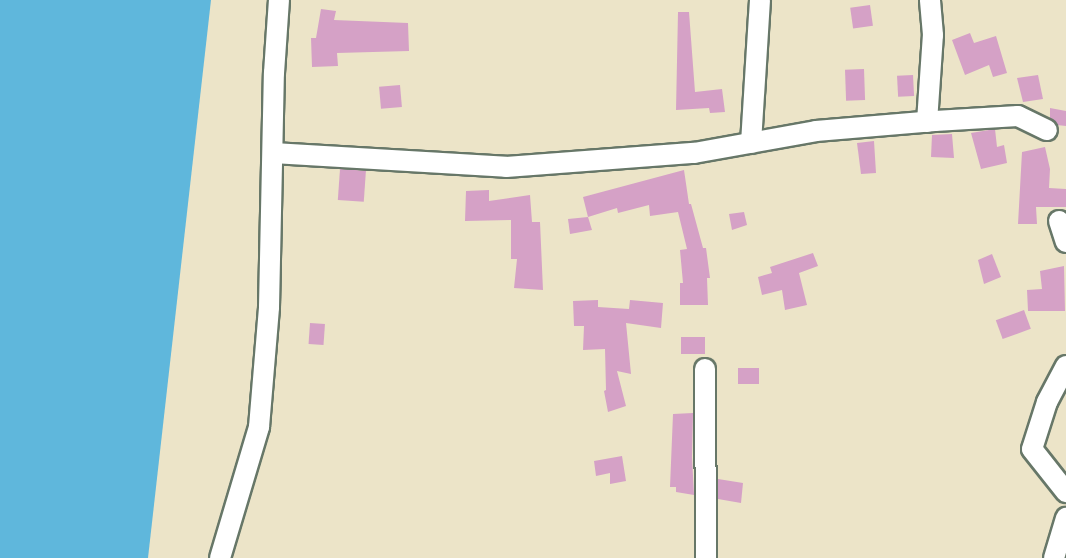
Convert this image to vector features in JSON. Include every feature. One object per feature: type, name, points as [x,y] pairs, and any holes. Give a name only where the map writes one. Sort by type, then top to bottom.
[{"type":"street","points":[[220,558],[259,427],[269,307],[274,73],[279,0]]},
{"type":"street","points":[[751,143],[760,0]]},
{"type":"street","points":[[927,122],[933,35],[930,0]]},
{"type":"street","points":[[273,153],[506,167],[694,153],[816,131],[927,122],[1018,116],[1047,130]]},
{"type":"street","points":[[1059,221],[1066,242]]},
{"type":"street","points":[[1066,366],[1047,402],[1032,449],[1066,492]]},
{"type":"street","points":[[705,369],[706,558]]},
{"type":"street","points":[[1054,558],[1066,518]]},
{"type":"water","points":[[0,0],[211,0],[148,558],[0,558]]},
{"type":"building","points":[[870,5],[873,26],[853,29],[850,8]]},
{"type":"building","points":[[321,9],[336,11],[334,20],[408,23],[409,51],[337,53],[338,66],[312,67],[311,38],[316,38]]},
{"type":"building","points":[[678,12],[689,12],[695,92],[722,89],[725,112],[710,113],[709,108],[676,110]]},
{"type":"building","points":[[970,33],[974,43],[996,36],[1007,73],[993,77],[989,65],[965,75],[952,40]]},
{"type":"building","points":[[864,69],[865,100],[846,101],[845,70]]},
{"type":"building","points":[[913,75],[914,96],[898,97],[897,76]]},
{"type":"building","points":[[1038,75],[1043,99],[1023,102],[1017,78]]},
{"type":"building","points":[[400,85],[402,107],[381,109],[379,87]]},
{"type":"building","points":[[1050,108],[1066,111],[1066,126],[1057,125],[1050,118]]},
{"type":"building","points":[[995,129],[997,147],[1004,145],[1007,163],[981,169],[971,133]]},
{"type":"building","points":[[952,134],[954,158],[931,157],[932,135]]},
{"type":"building","points":[[874,141],[876,173],[861,174],[857,143]]},
{"type":"building","points":[[1045,147],[1050,169],[1049,188],[1066,189],[1066,207],[1036,207],[1037,224],[1018,224],[1022,152]]},
{"type":"building","points":[[340,169],[366,171],[364,202],[338,200]]},
{"type":"building","points":[[684,170],[689,204],[691,204],[703,248],[706,248],[710,278],[707,278],[708,305],[680,305],[680,283],[683,283],[680,250],[687,249],[678,212],[650,216],[649,205],[618,213],[617,208],[588,217],[583,197]]},
{"type":"building","points":[[489,190],[489,201],[530,195],[532,222],[540,222],[543,290],[514,288],[517,259],[511,259],[511,220],[465,221],[466,191]]},
{"type":"building","points":[[744,212],[747,225],[732,230],[729,214]]},
{"type":"building","points":[[588,217],[592,230],[570,234],[568,219]]},
{"type":"building","points":[[813,253],[818,266],[799,273],[807,305],[785,310],[782,290],[762,295],[758,277],[772,273],[770,267]]},
{"type":"building","points":[[992,254],[1001,277],[984,284],[978,260]]},
{"type":"building","points":[[1064,266],[1065,311],[1028,311],[1027,290],[1042,289],[1040,271]]},
{"type":"building","points":[[598,300],[598,307],[629,309],[630,300],[663,303],[661,328],[626,323],[631,374],[617,371],[626,406],[608,412],[604,391],[606,390],[605,349],[583,350],[584,326],[574,326],[573,301]]},
{"type":"building","points":[[1024,310],[1031,329],[1003,339],[996,320]]},
{"type":"building","points":[[310,323],[325,324],[323,345],[309,344]]},
{"type":"building","points":[[681,337],[705,337],[705,354],[681,354]]},
{"type":"building","points":[[738,368],[759,368],[759,384],[738,384]]},
{"type":"building","points":[[693,413],[694,495],[676,492],[676,487],[670,487],[673,414]]},
{"type":"building","points":[[622,456],[626,481],[610,484],[610,473],[596,476],[594,461]]},
{"type":"building","points":[[718,479],[743,483],[741,503],[718,499]]}]
